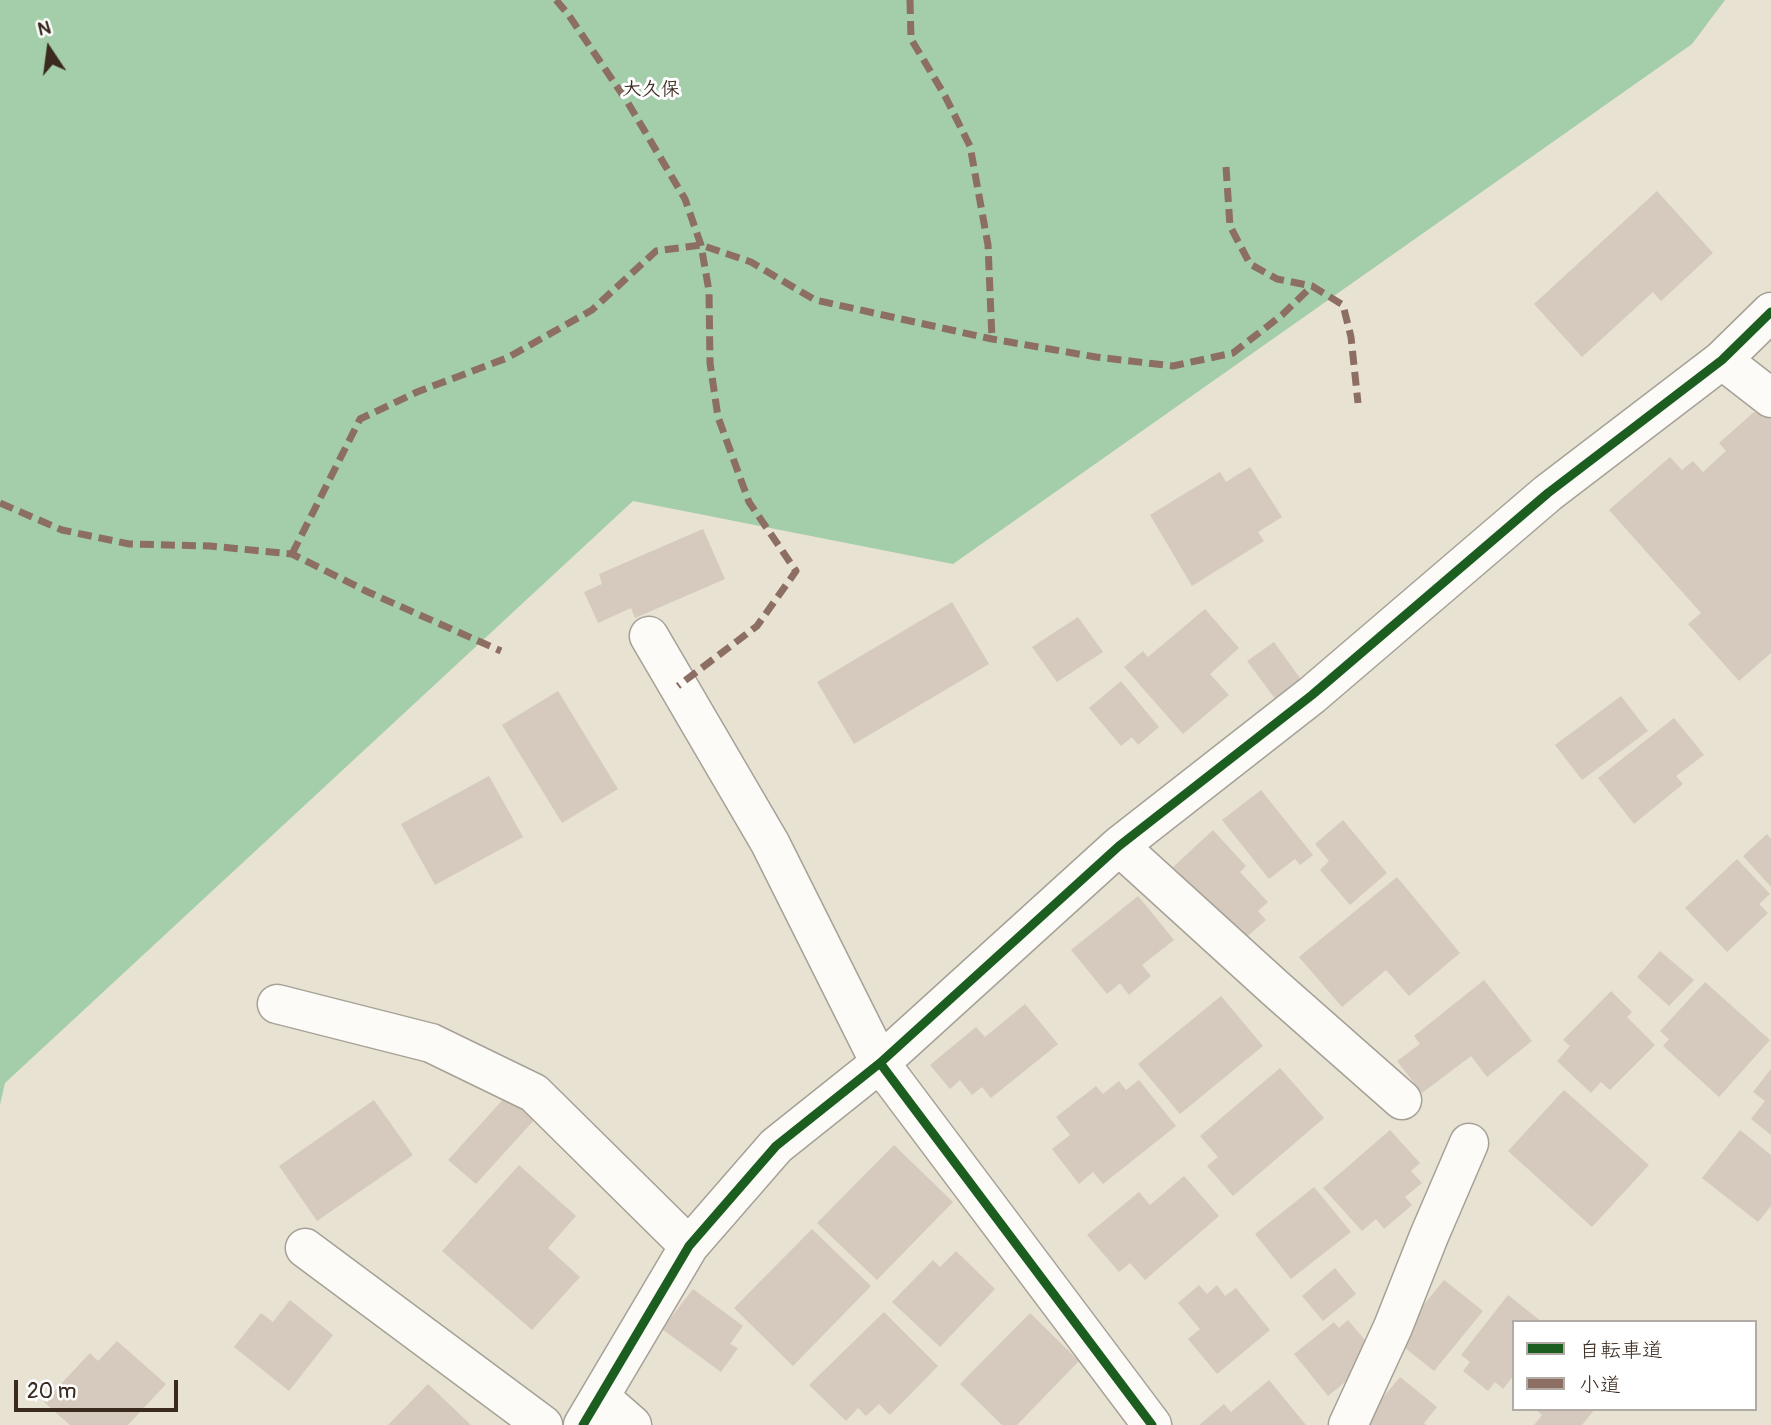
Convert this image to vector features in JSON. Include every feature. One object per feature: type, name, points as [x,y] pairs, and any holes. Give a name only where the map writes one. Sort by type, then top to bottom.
[{"type":"street","points":[[632,1425],[591,1411],[690,1246],[776,1146],[880,1063],[1119,846],[1312,695],[1548,493],[1722,360],[1771,312]]},
{"type":"street","points":[[1722,360],[1771,398]]},
{"type":"street","points":[[649,636],[770,844],[880,1063],[1152,1425]]},
{"type":"street","points":[[1119,846],[1402,1100]]},
{"type":"street","points":[[277,1004],[431,1043],[534,1093],[690,1246]]},
{"type":"street","points":[[1348,1425],[1393,1327],[1469,1143]]},
{"type":"street","points":[[305,1248],[543,1425]]},
{"type":"green space","points":[[0,0],[1725,0],[1692,44],[953,564],[633,501],[5,1083],[0,1105]]},
{"type":"building","points":[[1657,191],[1713,253],[1661,301],[1653,292],[1582,357],[1534,304]]},
{"type":"building","points":[[1754,412],[1771,419],[1771,653],[1739,681],[1688,624],[1701,613],[1609,510],[1670,457],[1682,470],[1693,461],[1703,472],[1726,451],[1719,443]]},
{"type":"building","points":[[1250,467],[1282,517],[1258,532],[1264,541],[1192,586],[1150,515],[1220,472],[1226,482]]},
{"type":"building","points":[[703,529],[725,579],[635,618],[631,608],[598,623],[584,592],[602,584],[599,574]]},
{"type":"building","points":[[952,602],[989,664],[854,744],[817,682]]},
{"type":"building","points":[[1205,609],[1239,648],[1210,674],[1229,695],[1183,734],[1124,667],[1143,651],[1148,657]]},
{"type":"building","points":[[1078,617],[1103,652],[1057,682],[1032,647]]},
{"type":"building","points":[[1274,642],[1305,685],[1279,704],[1247,661]]},
{"type":"building","points":[[1121,681],[1159,727],[1138,745],[1132,737],[1121,746],[1089,708]]},
{"type":"building","points":[[558,691],[618,789],[562,823],[502,725]]},
{"type":"building","points":[[1621,696],[1648,731],[1582,780],[1555,745]]},
{"type":"building","points":[[1674,718],[1704,755],[1676,776],[1683,784],[1634,824],[1598,778]]},
{"type":"building","points":[[489,776],[523,837],[435,885],[401,824]]},
{"type":"building","points":[[1261,790],[1313,855],[1300,865],[1295,859],[1269,879],[1222,820]]},
{"type":"building","points":[[1343,820],[1387,873],[1350,905],[1320,870],[1329,861],[1315,844]]},
{"type":"building","points":[[1213,830],[1246,866],[1240,872],[1268,902],[1258,911],[1266,920],[1241,942],[1172,868]]},
{"type":"building","points":[[1767,834],[1771,839],[1771,887],[1743,856]]},
{"type":"building","points":[[1737,859],[1770,894],[1759,904],[1768,913],[1727,952],[1685,908]]},
{"type":"building","points":[[1397,877],[1460,953],[1409,996],[1386,970],[1342,1007],[1299,957]]},
{"type":"building","points":[[1138,896],[1174,940],[1142,965],[1151,976],[1129,995],[1120,983],[1107,994],[1071,950]]},
{"type":"building","points":[[1660,951],[1694,980],[1669,1006],[1637,977]]},
{"type":"building","points":[[1484,980],[1532,1041],[1487,1077],[1471,1056],[1422,1093],[1397,1061],[1420,1044],[1414,1036]]},
{"type":"building","points":[[1705,982],[1770,1040],[1719,1097],[1663,1046],[1669,1039],[1660,1031]]},
{"type":"building","points":[[1611,991],[1632,1012],[1627,1017],[1655,1045],[1610,1090],[1601,1082],[1591,1093],[1557,1061],[1570,1046],[1563,1040]]},
{"type":"building","points":[[1221,996],[1263,1046],[1180,1114],[1138,1064]]},
{"type":"building","points":[[1025,1004],[1058,1044],[991,1098],[982,1087],[972,1095],[960,1080],[950,1089],[930,1065],[976,1027],[985,1037]]},
{"type":"building","points":[[1280,1068],[1324,1118],[1233,1196],[1207,1166],[1218,1157],[1200,1136]]},
{"type":"building","points":[[1771,1069],[1771,1135],[1751,1119],[1765,1101],[1753,1092]]},
{"type":"building","points":[[1139,1080],[1176,1126],[1103,1184],[1093,1172],[1079,1184],[1052,1149],[1070,1135],[1056,1117],[1096,1086],[1103,1094],[1119,1081],[1126,1090]]},
{"type":"building","points":[[1564,1090],[1649,1165],[1592,1227],[1508,1151]]},
{"type":"building","points":[[508,1094],[535,1119],[476,1184],[448,1160]]},
{"type":"building","points":[[374,1100],[413,1155],[317,1221],[279,1166]]},
{"type":"building","points":[[1390,1130],[1420,1163],[1411,1171],[1422,1183],[1405,1197],[1412,1205],[1384,1229],[1376,1219],[1362,1231],[1323,1188]]},
{"type":"building","points":[[1740,1130],[1771,1155],[1771,1206],[1758,1222],[1702,1178]]},
{"type":"building","points":[[894,1145],[953,1202],[877,1280],[817,1223]]},
{"type":"building","points":[[519,1165],[576,1216],[548,1248],[580,1277],[532,1330],[442,1251]]},
{"type":"building","points":[[1184,1176],[1219,1216],[1145,1280],[1130,1263],[1119,1272],[1087,1235],[1139,1192],[1150,1205]]},
{"type":"building","points":[[1314,1187],[1351,1232],[1291,1279],[1255,1234]]},
{"type":"building","points":[[812,1229],[871,1286],[793,1366],[734,1308]]},
{"type":"building","points":[[956,1251],[995,1289],[940,1347],[892,1302],[933,1260],[940,1267]]},
{"type":"building","points":[[1335,1268],[1356,1294],[1323,1321],[1302,1296]]},
{"type":"building","points":[[1444,1280],[1483,1311],[1434,1371],[1395,1340]]},
{"type":"building","points":[[1199,1285],[1207,1294],[1217,1285],[1225,1296],[1236,1288],[1270,1330],[1217,1374],[1188,1339],[1200,1329],[1178,1303]]},
{"type":"building","points":[[693,1289],[743,1326],[730,1344],[738,1348],[721,1372],[662,1329]]},
{"type":"building","points":[[1508,1295],[1539,1320],[1512,1320],[1512,1378],[1503,1389],[1495,1382],[1488,1391],[1463,1371],[1470,1362],[1461,1355]]},
{"type":"building","points":[[290,1300],[333,1335],[289,1391],[234,1347],[261,1313],[273,1322]]},
{"type":"building","points":[[884,1312],[938,1366],[890,1415],[879,1404],[866,1416],[858,1408],[846,1421],[809,1385]]},
{"type":"building","points":[[1030,1313],[1079,1361],[1017,1425],[1002,1425],[960,1384]]},
{"type":"building","points":[[1348,1320],[1369,1345],[1359,1354],[1367,1364],[1328,1396],[1294,1354],[1334,1322],[1339,1328]]},
{"type":"building","points":[[117,1341],[166,1384],[128,1425],[70,1425],[44,1402],[90,1353],[98,1361]]},
{"type":"building","points":[[1400,1377],[1437,1407],[1424,1423],[1426,1425],[1360,1425]]},
{"type":"building","points":[[1269,1380],[1306,1425],[1199,1425],[1224,1404],[1231,1412]]},
{"type":"building","points":[[428,1384],[471,1425],[388,1425]]},
{"type":"building","points":[[1537,1411],[1593,1411],[1582,1425],[1534,1425],[1542,1415]]},
{"type":"marked path","points":[[556,0],[628,103],[685,199],[701,245],[709,291],[710,363],[718,417],[749,502],[796,571],[757,626],[678,686]]},
{"type":"marked path","points":[[910,0],[911,39],[944,94],[970,146],[988,245],[992,339]]},
{"type":"marked path","points":[[1226,167],[1230,226],[1250,264],[1277,279],[1312,286],[1343,305],[1351,337],[1358,403]]},
{"type":"marked path","points":[[292,554],[360,419],[417,392],[507,358],[592,310],[656,251],[701,245],[751,262],[815,300],[992,339],[1096,357],[1173,366],[1233,353],[1282,315],[1312,286]]},
{"type":"marked path","points":[[0,503],[62,530],[129,544],[210,546],[292,554],[368,592],[501,651]]},
{"type":"cycle path","points":[[583,1425],[689,1246],[776,1146],[880,1063],[1119,846],[1312,695],[1548,493],[1722,360],[1771,312]]},
{"type":"cycle path","points":[[880,1063],[1152,1425]]},
{"type":"district","name":"大久保","points":[[651,90]]}]
